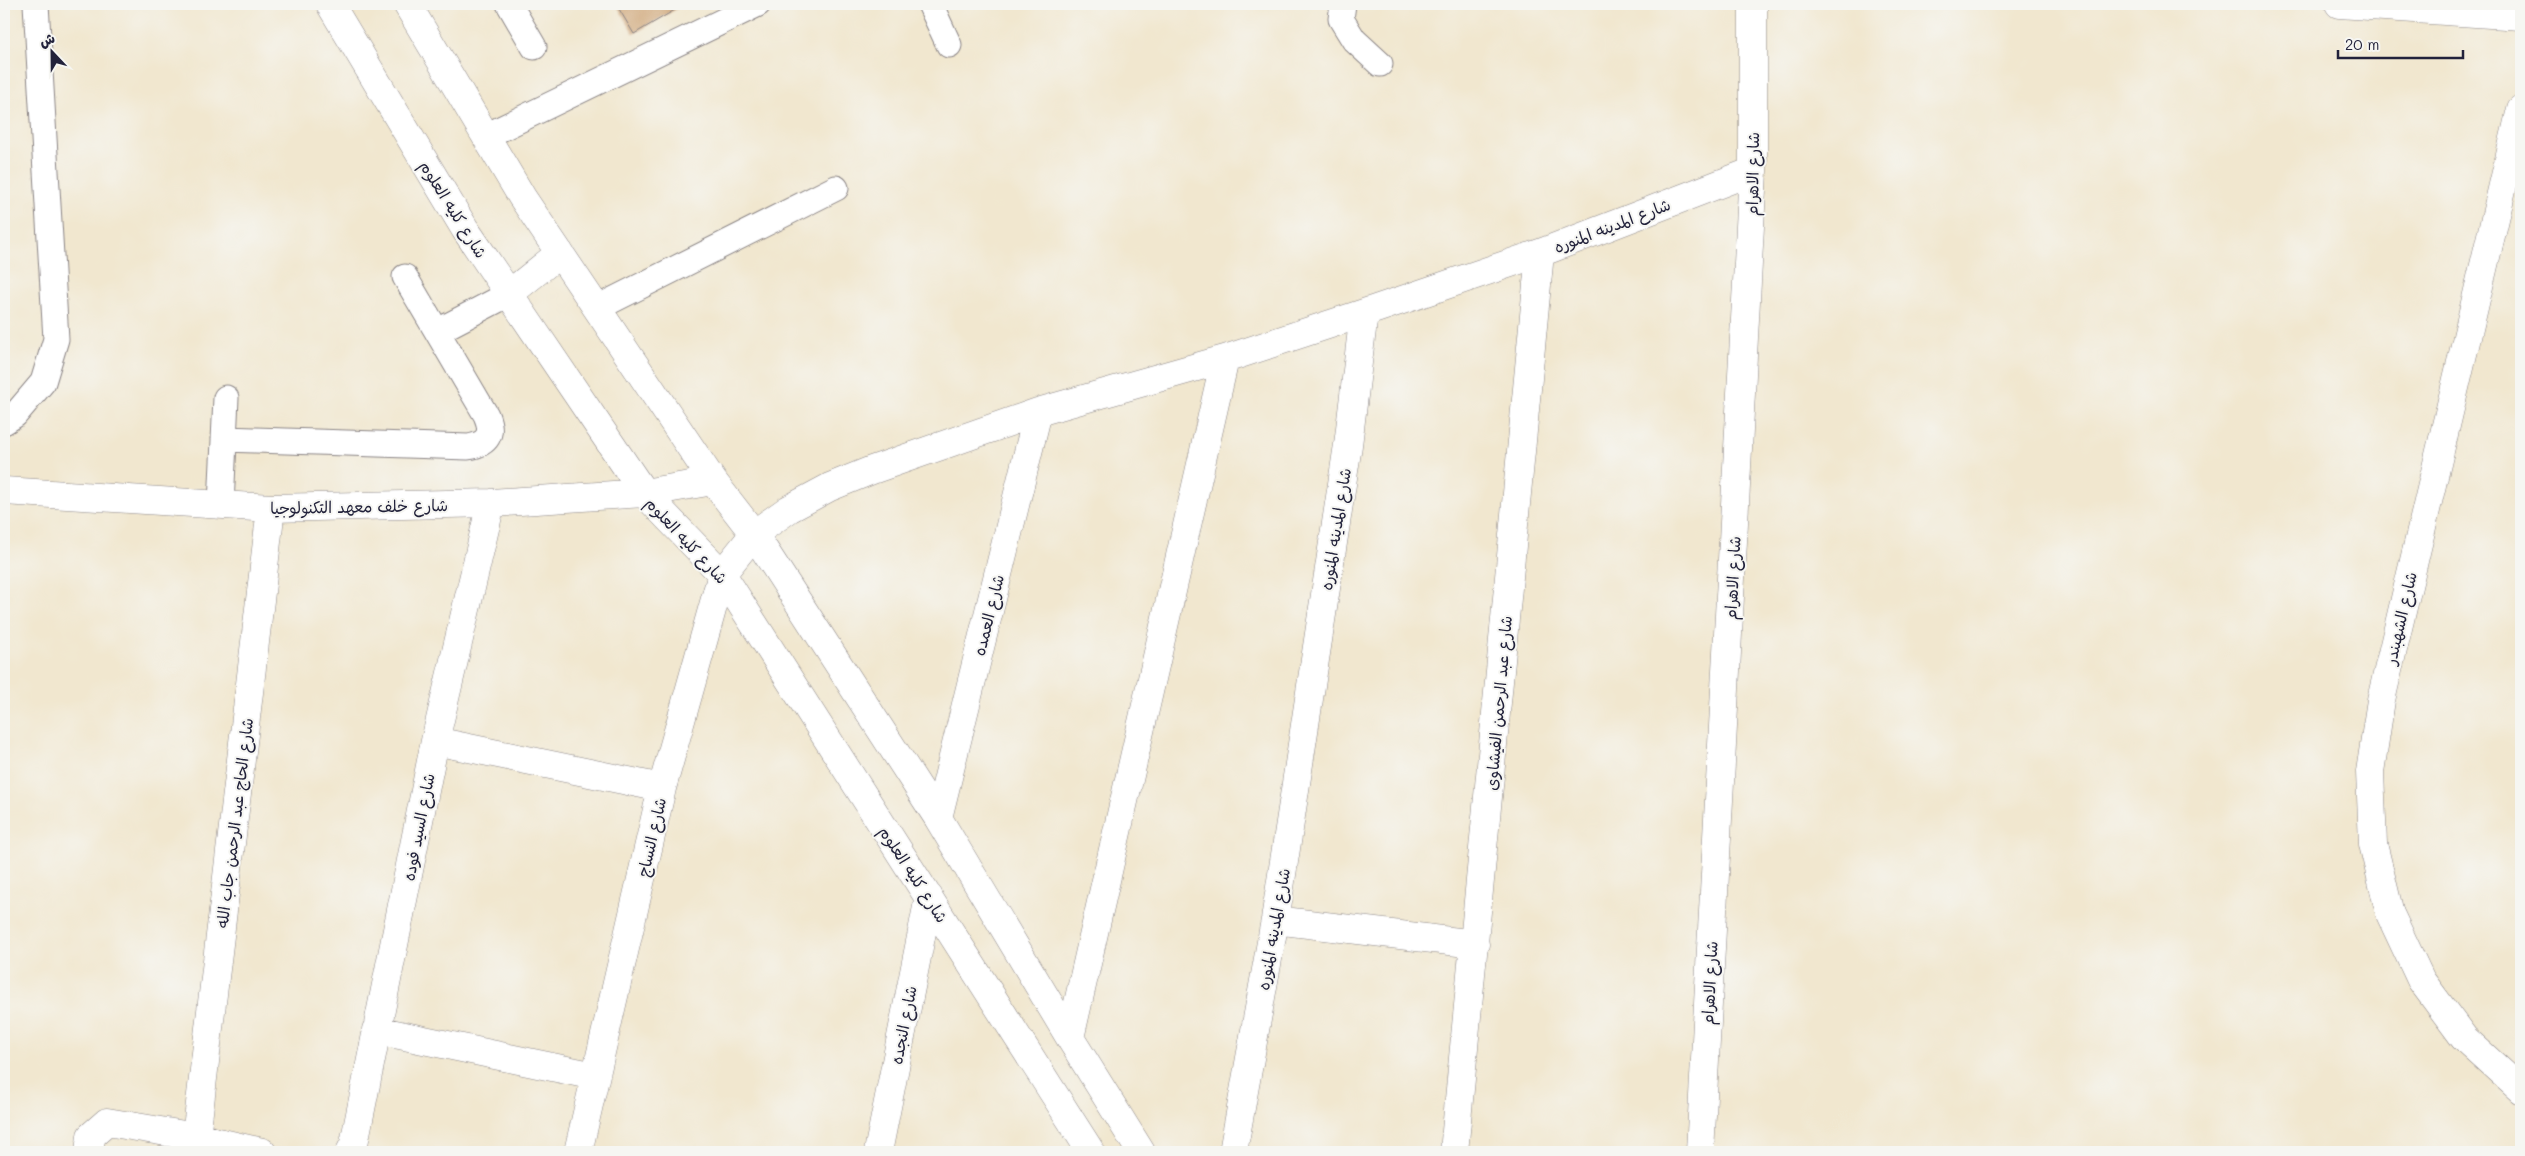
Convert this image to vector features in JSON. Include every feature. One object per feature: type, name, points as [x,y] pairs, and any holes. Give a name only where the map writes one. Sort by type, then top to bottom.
[{"type":"street","name":"شارع كليه العلوم","points":[[330,4],[440,189],[644,493],[722,574],[1090,1152]]},
{"type":"street","points":[[407,4],[522,197],[713,481],[754,534],[938,818],[1141,1152]]},
{"type":"street","name":"شارع الاهرام","points":[[1700,1152],[1754,171],[1753,4]]},
{"type":"street","points":[[2339,4],[2521,16]]},
{"type":"street","name":"شارع الشهبندر","points":[[2521,109],[2381,700],[2370,772],[2373,844],[2390,914],[2421,980],[2464,1038],[2521,1090]]},
{"type":"street","name":"شارع المدينه المنوره","points":[[1233,1152],[1275,920],[1348,445],[1364,313],[1540,253],[1754,171]]},
{"type":"street","points":[[509,294],[560,253]]},
{"type":"street","name":"شارع عبد الرحمن الفيشاوى","points":[[1454,1152],[1540,253]]},
{"type":"street","name":"شارع النساج","points":[[578,1152],[662,788],[722,574],[754,534],[789,509],[830,487],[872,470],[1038,412],[1225,359],[1364,313]]},
{"type":"street","points":[[1070,1038],[1225,359]]},
{"type":"street","name":"شارع العمده","points":[[938,818],[1038,412]]},
{"type":"street","name":"شارع خلف معهد التكنولوجيا","points":[[4,491],[271,508],[491,503],[644,493],[713,481]]},
{"type":"street","name":"شارع السيد فوده","points":[[350,1152],[354,1144],[435,741],[491,503]]},
{"type":"street","name":"شارع الحاج عبد الرحمن جاب الله","points":[[196,1137],[271,508]]},
{"type":"street","points":[[435,741],[662,788]]},
{"type":"street","name":"شارع النجده","points":[[878,1152],[929,898]]},
{"type":"street","points":[[1275,920],[1475,944]]},
{"type":"street","points":[[376,1030],[595,1076]]},
{"type":"street","points":[[89,1152],[91,1136],[106,1122],[196,1137],[262,1152]]},
{"type":"lane","points":[[4,422],[15,415],[43,382],[56,339],[36,4]]},
{"type":"lane","points":[[508,4],[534,47]]},
{"type":"lane","points":[[486,136],[758,4]]},
{"type":"lane","points":[[930,4],[950,45]]},
{"type":"lane","points":[[1343,4],[1341,19],[1354,40],[1380,64]]},
{"type":"lane","points":[[597,308],[836,188]]},
{"type":"lane","points":[[224,438],[479,446],[488,438],[490,426],[406,277]]},
{"type":"lane","points":[[438,331],[509,294]]},
{"type":"lane","points":[[221,505],[226,398]]},
{"type":"building","points":[[616,4],[685,4],[634,34]]}]
